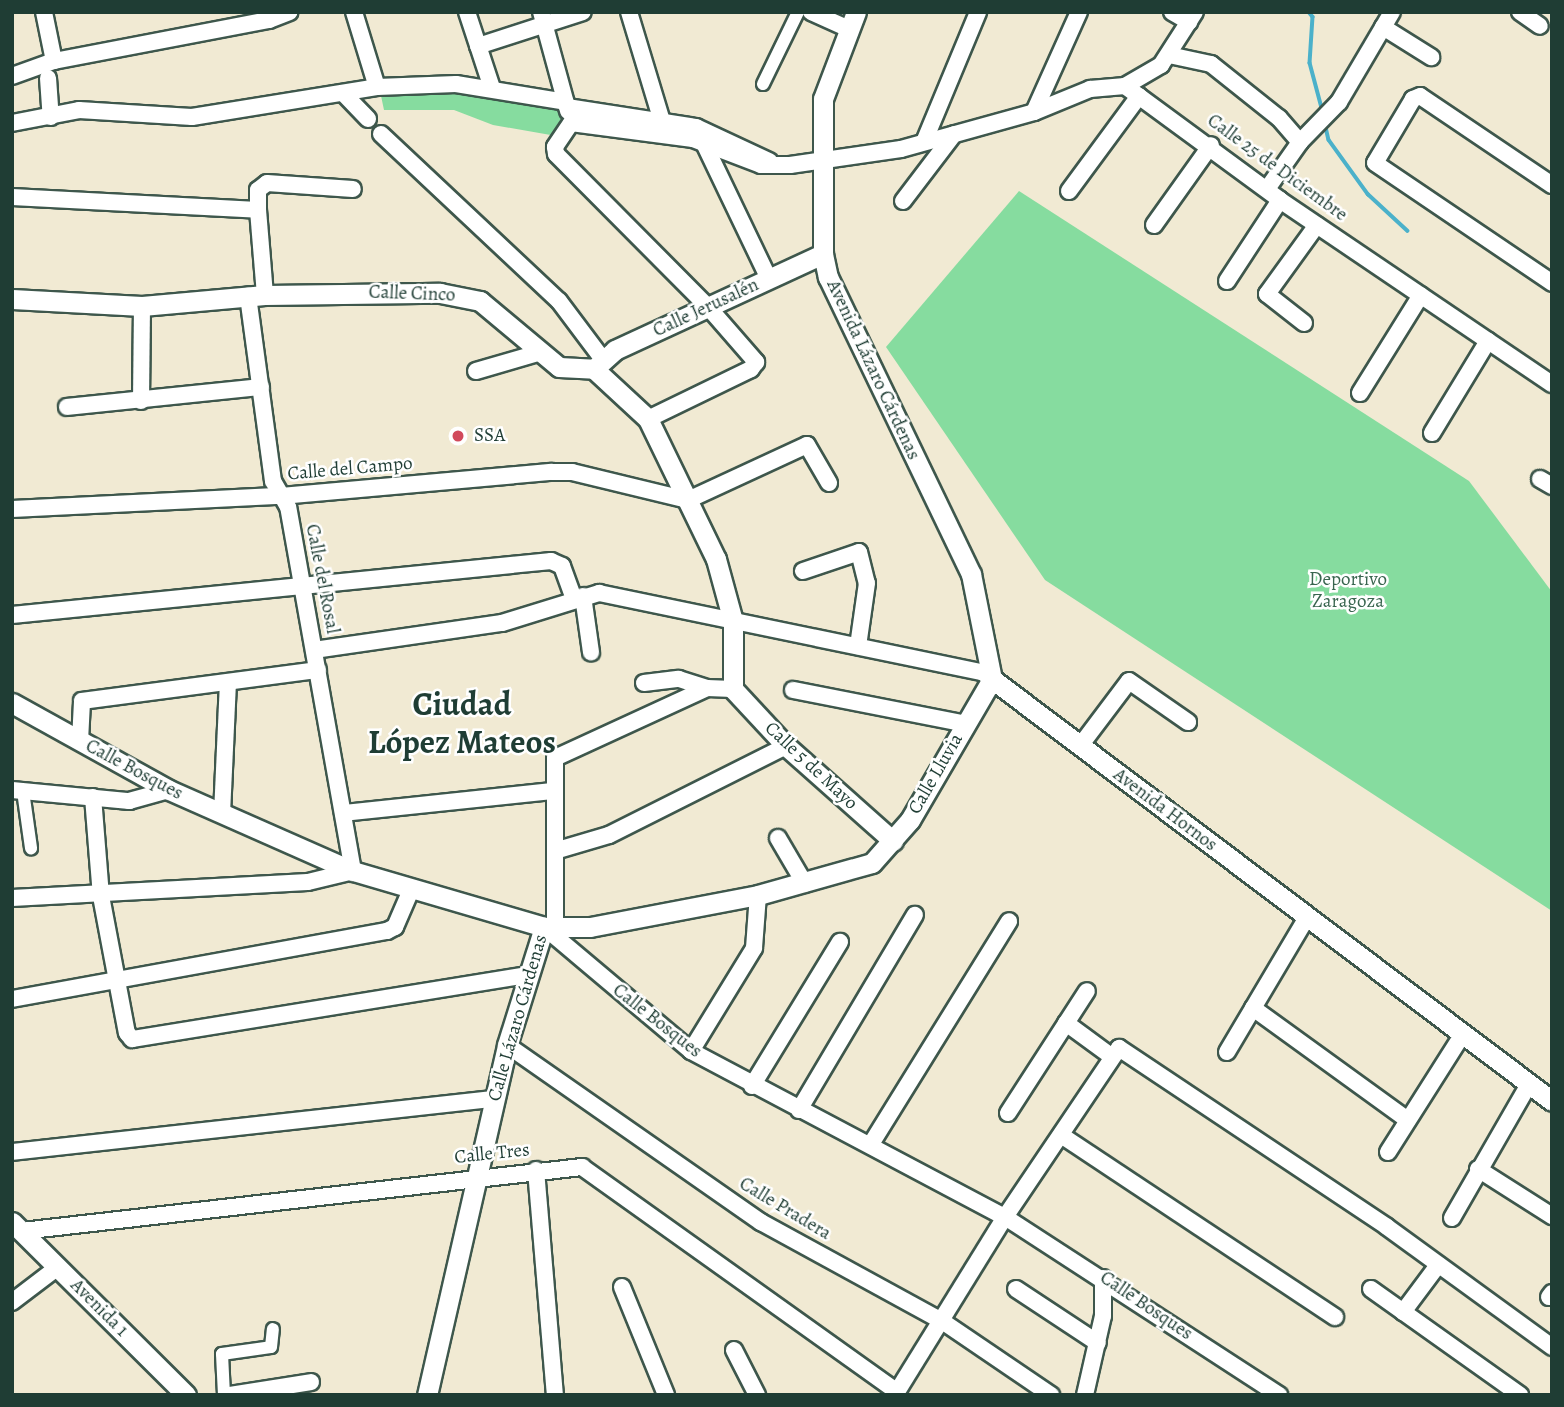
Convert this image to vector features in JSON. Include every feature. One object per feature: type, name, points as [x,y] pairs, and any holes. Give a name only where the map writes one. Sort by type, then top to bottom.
[{"type":"street","points":[[44,12],[54,61]]},
{"type":"street","points":[[12,76],[54,61],[269,20],[290,12]]},
{"type":"street","points":[[354,12],[377,87]]},
{"type":"street","points":[[467,12],[492,88]]},
{"type":"street","points":[[478,46],[543,20],[583,12]]},
{"type":"street","points":[[629,12],[662,121]]},
{"type":"street","points":[[763,84],[798,12]]},
{"type":"street","points":[[924,142],[978,12]]},
{"type":"street","points":[[1034,112],[1079,12]]},
{"type":"street","points":[[1069,191],[1132,91],[1169,55],[1192,17],[1172,12]]},
{"type":"street","points":[[1227,281],[1300,142],[1330,111],[1392,12]]},
{"type":"street","points":[[1520,12],[1540,26]]},
{"type":"street","points":[[816,13],[852,21]]},
{"type":"street","points":[[543,20],[568,111],[555,147],[556,154],[709,308],[756,362],[751,369],[648,419]]},
{"type":"street","name":"Avenida Lázaro Cárdenas","points":[[852,21],[823,99],[823,254],[828,277],[971,574],[981,604],[992,679]]},
{"type":"street","points":[[1383,27],[1431,57]]},
{"type":"street","points":[[1169,55],[1211,64],[1279,118],[1300,142]]},
{"type":"street","points":[[48,78],[51,117]]},
{"type":"street","points":[[12,123],[90,110],[192,117],[377,87],[492,88],[568,111],[702,135]]},
{"type":"street","points":[[568,111],[662,121],[702,135],[761,165],[771,162],[823,162],[924,142],[1034,112],[1090,89],[1132,91]]},
{"type":"street","name":"Calle 25 de Diciembre","points":[[1132,91],[1211,145],[1317,225],[1552,384]]},
{"type":"street","points":[[343,93],[368,120]]},
{"type":"street","points":[[1552,185],[1420,96],[1413,99],[1375,163],[1552,283]]},
{"type":"street","points":[[381,134],[559,301],[599,365],[648,419],[688,500],[716,559],[733,621],[733,689],[707,688],[679,679],[644,683]]},
{"type":"street","points":[[903,201],[954,134]]},
{"type":"street","points":[[702,135],[769,279]]},
{"type":"street","points":[[1154,225],[1211,145]]},
{"type":"street","points":[[12,197],[258,210],[258,190],[267,183],[353,189]]},
{"type":"street","name":"Calle del Rosal","points":[[258,210],[256,296],[261,387],[273,481],[288,507],[354,871]]},
{"type":"street","points":[[1304,323],[1267,294],[1317,225]]},
{"type":"street","name":"Calle Jerusalén","points":[[599,365],[615,350],[823,254]]},
{"type":"street","points":[[1360,393],[1422,295]]},
{"type":"street","name":"Calle Cinco","points":[[12,299],[142,306],[256,296],[464,296],[480,301],[538,353],[559,367],[599,365]]},
{"type":"street","points":[[141,401],[142,306]]},
{"type":"street","points":[[1432,433],[1488,341]]},
{"type":"street","points":[[476,371],[538,353]]},
{"type":"street","points":[[67,407],[261,387]]},
{"type":"street","points":[[688,500],[798,446],[812,448],[829,483]]},
{"type":"street","name":"Calle del Campo","points":[[12,509],[281,496],[572,472],[688,500]]},
{"type":"street","points":[[803,571],[859,552],[867,583],[858,646]]},
{"type":"street","points":[[12,615],[301,589],[551,561],[562,566],[578,597],[591,652]]},
{"type":"street","name":"Avenida Hornos","points":[[314,650],[502,623],[578,597],[599,593],[982,672],[1552,1101]]},
{"type":"street","points":[[80,741],[82,701],[318,670]]},
{"type":"street","name":"Calle Lluvia","points":[[872,863],[910,820],[992,679]]},
{"type":"street","points":[[222,814],[228,681]]},
{"type":"street","points":[[1080,746],[1129,681],[1188,722]]},
{"type":"street","points":[[549,927],[558,850],[555,758],[707,688]]},
{"type":"street","name":"Calle 5 de Mayo","points":[[733,689],[786,746],[892,841]]},
{"type":"street","points":[[793,690],[966,724]]},
{"type":"street","name":"Calle Bosques","points":[[12,703],[169,790],[354,871],[411,890],[549,927],[691,1051],[752,1086],[871,1144],[1005,1217],[1103,1278],[1279,1395]]},
{"type":"street","points":[[558,850],[609,835],[786,746]]},
{"type":"street","points":[[31,848],[18,791],[129,801],[169,790]]},
{"type":"street","points":[[343,813],[554,791]]},
{"type":"street","points":[[93,797],[101,895],[115,979],[127,1033],[139,1040],[528,975]]},
{"type":"street","points":[[778,838],[805,884]]},
{"type":"street","name":"Calle Lázaro Cárdenas","points":[[427,1395],[507,1045],[528,975],[549,927],[590,927],[758,895],[805,884],[872,863]]},
{"type":"street","points":[[12,898],[308,883],[354,871]]},
{"type":"street","points":[[12,999],[387,931],[395,928],[411,890]]},
{"type":"street","points":[[691,1051],[754,948],[758,895]]},
{"type":"street","points":[[799,1110],[915,915]]},
{"type":"street","points":[[1227,1052],[1307,917]]},
{"type":"street","points":[[871,1144],[1009,922]]},
{"type":"street","points":[[752,1086],[840,942]]},
{"type":"street","points":[[1007,1113],[1087,991]]},
{"type":"street","points":[[1253,1008],[1408,1120]]},
{"type":"street","points":[[1066,1023],[1115,1052],[1438,1265],[1552,1347]]},
{"type":"street","points":[[1388,1152],[1463,1034]]},
{"type":"street","name":"Calle Pradera","points":[[507,1045],[761,1222],[942,1321],[1051,1395]]},
{"type":"street","points":[[896,1393],[1005,1217],[1115,1052]]},
{"type":"street","points":[[1452,1218],[1529,1084]]},
{"type":"street","points":[[12,1152],[494,1099]]},
{"type":"street","points":[[1061,1135],[1335,1317]]},
{"type":"street","name":"Calle Tres","points":[[17,1226],[569,1165],[596,1174],[896,1393]]},
{"type":"street","points":[[1478,1169],[1552,1216]]},
{"type":"street","points":[[536,1170],[555,1395]]},
{"type":"street","name":"Avenida 1","points":[[17,1226],[186,1395]]},
{"type":"street","points":[[1403,1312],[1438,1265]]},
{"type":"street","points":[[12,1301],[58,1267]]},
{"type":"street","points":[[1085,1395],[1098,1343],[1103,1278]]},
{"type":"street","points":[[622,1287],[666,1395]]},
{"type":"street","points":[[1016,1289],[1098,1343]]},
{"type":"street","points":[[1371,1289],[1520,1395]]},
{"type":"street","points":[[224,1395],[222,1354],[271,1347],[272,1329]]},
{"type":"street","points":[[734,1350],[757,1395]]},
{"type":"street","points":[[230,1395],[311,1382]]},
{"type":"green space","points":[[456,86],[566,103],[562,137],[493,125],[454,110],[384,110],[380,91]]},
{"type":"green space","name":"Deportivo Zaragoza","points":[[1019,191],[1469,481],[1552,592],[1552,911],[1045,580],[886,347]]},
{"type":"waterway","points":[[1309,12],[1313,17],[1310,63],[1323,112]]},
{"type":"waterway","points":[[1325,123],[1329,140],[1368,194],[1408,231]]},
{"type":"place","name":"SSA","points":[[458,436]]},
{"type":"district","name":"Ciudad López Mateos","points":[[462,723]]}]
